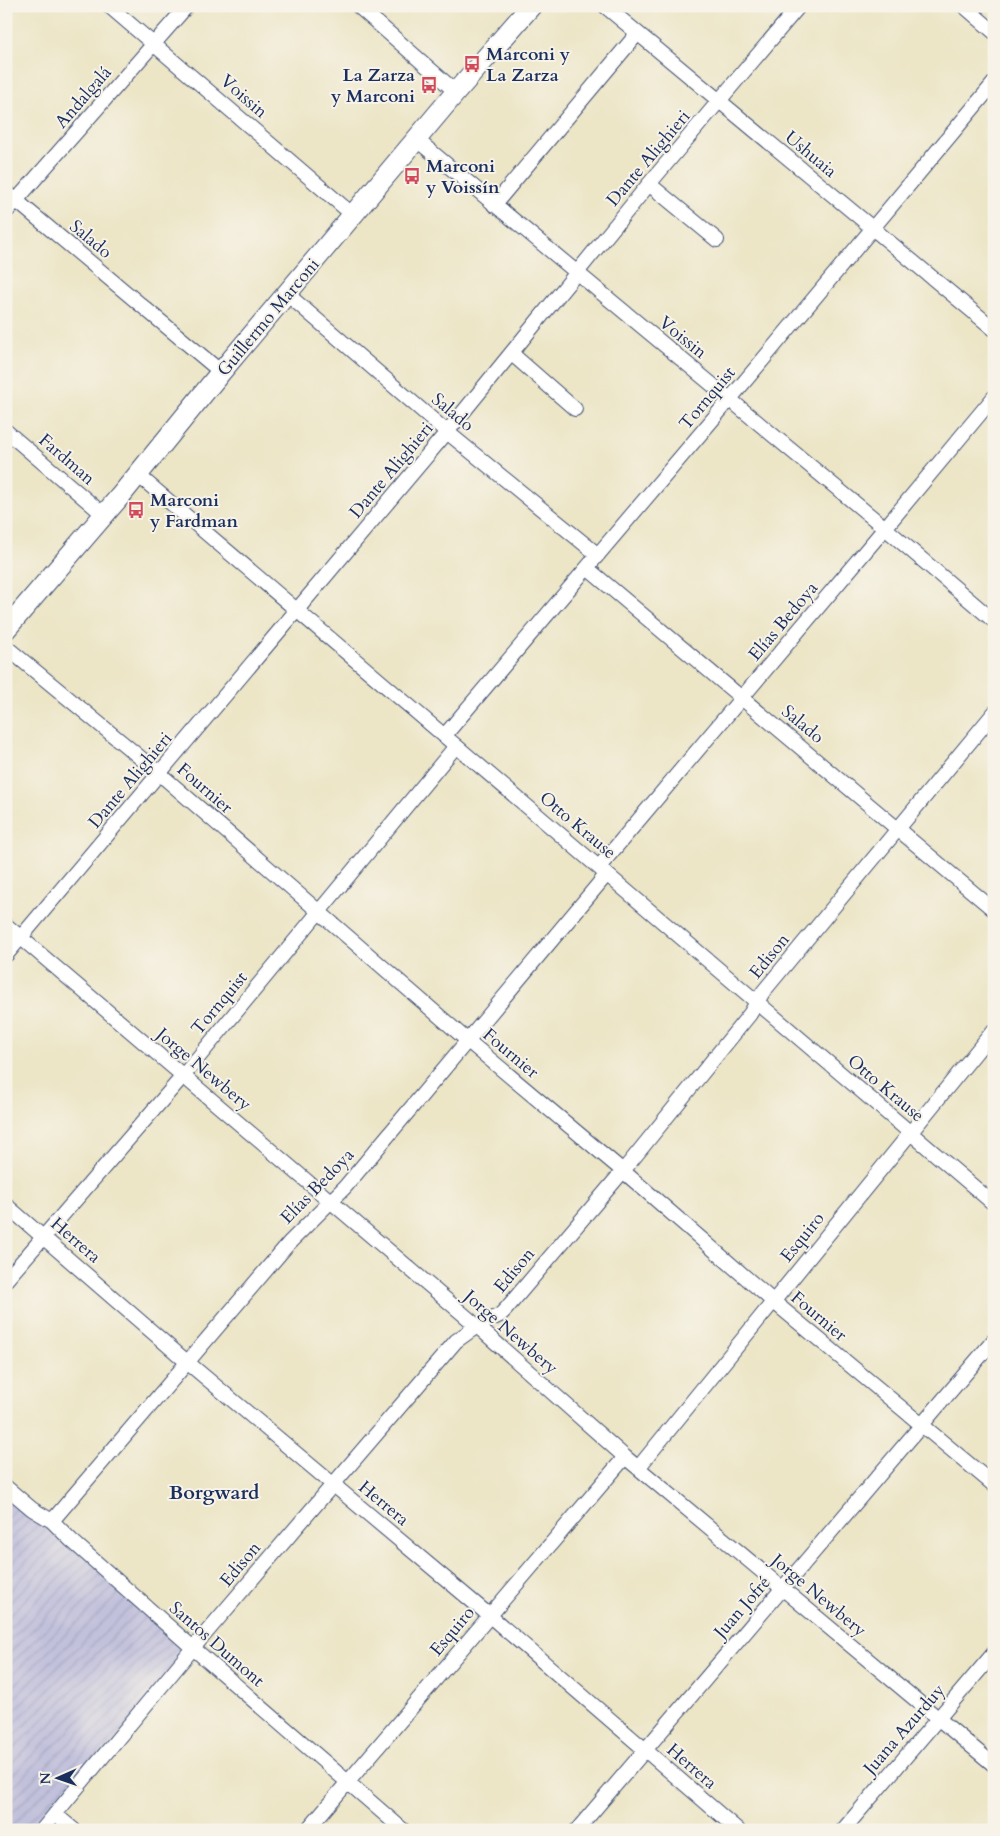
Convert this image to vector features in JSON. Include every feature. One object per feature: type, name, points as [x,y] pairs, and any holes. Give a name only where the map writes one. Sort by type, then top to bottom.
[{"type":"street","name":"Voissin","points":[[109,6],[353,215]]},
{"type":"street","name":"Andalgalá","points":[[6,212],[11,196],[154,44],[187,6]]},
{"type":"street","points":[[358,6],[456,92]]},
{"type":"street","name":"Guillermo Marconi","points":[[8,625],[104,515],[221,372],[456,92],[531,6]]},
{"type":"street","name":"Ushuaia","points":[[605,6],[994,329]]},
{"type":"street","name":"Dante Alighieri","points":[[6,955],[447,432],[649,184],[799,6]]},
{"type":"street","points":[[964,6],[994,32]]},
{"type":"street","points":[[494,205],[637,34]]},
{"type":"street","name":"Tornquist","points":[[445,735],[730,399],[994,83]]},
{"type":"street","name":"Voissin","points":[[417,140],[885,528],[994,621]]},
{"type":"street","points":[[649,184],[717,240]]},
{"type":"street","name":"Salado","points":[[11,196],[221,372]]},
{"type":"street","name":"Salado","points":[[287,294],[447,432],[598,555]]},
{"type":"street","points":[[512,354],[575,409]]},
{"type":"street","name":"Elías Bedoya","points":[[52,1521],[289,1243],[345,1187],[468,1041],[742,697],[994,397]]},
{"type":"street","name":"Fardman","points":[[6,431],[104,515]]},
{"type":"street","name":"Otto Krause","points":[[138,474],[994,1204]]},
{"type":"street","name":"Salado","points":[[587,568],[994,910]]},
{"type":"street","name":"Fournier","points":[[6,647],[160,774],[468,1041],[623,1171],[774,1302],[994,1485]]},
{"type":"street","name":"Edison","points":[[42,1830],[193,1648],[456,1341],[477,1326],[500,1315],[506,1309],[623,1171],[750,1014],[763,992],[994,713]]},
{"type":"street","name":"Tornquist","points":[[6,1280],[183,1076],[456,746]]},
{"type":"street","name":"Jorge Newbery","points":[[6,925],[477,1326],[625,1457],[994,1766]]},
{"type":"street","name":"Esquiro","points":[[638,1468],[994,1030]]},
{"type":"street","name":"Herrera","points":[[6,1205],[187,1362],[490,1616],[738,1830]]},
{"type":"street","name":"Juan Jofré","points":[[577,1830],[994,1340]]},
{"type":"street","name":"Esquiro","points":[[307,1830],[625,1457]]},
{"type":"street","name":"Santos Dumont","points":[[6,1487],[32,1509],[52,1521],[193,1648],[404,1830]]},
{"type":"street","name":"Juana Azurduy","points":[[843,1830],[994,1654]]},
{"type":"street","points":[[55,1814],[74,1830]]},
{"type":"shaded area","points":[[6,1487],[193,1648],[42,1830],[6,1830]]},
{"type":"place","name":"Marconi y La Zarza","points":[[472,64]]},
{"type":"place","name":"La Zarza y Marconi","points":[[429,85]]},
{"type":"place","name":"Marconi y Voissín","points":[[412,176]]},
{"type":"place","name":"Marconi y Fardman","points":[[136,510]]},
{"type":"district","name":"Borgward","points":[[214,1492]]}]
